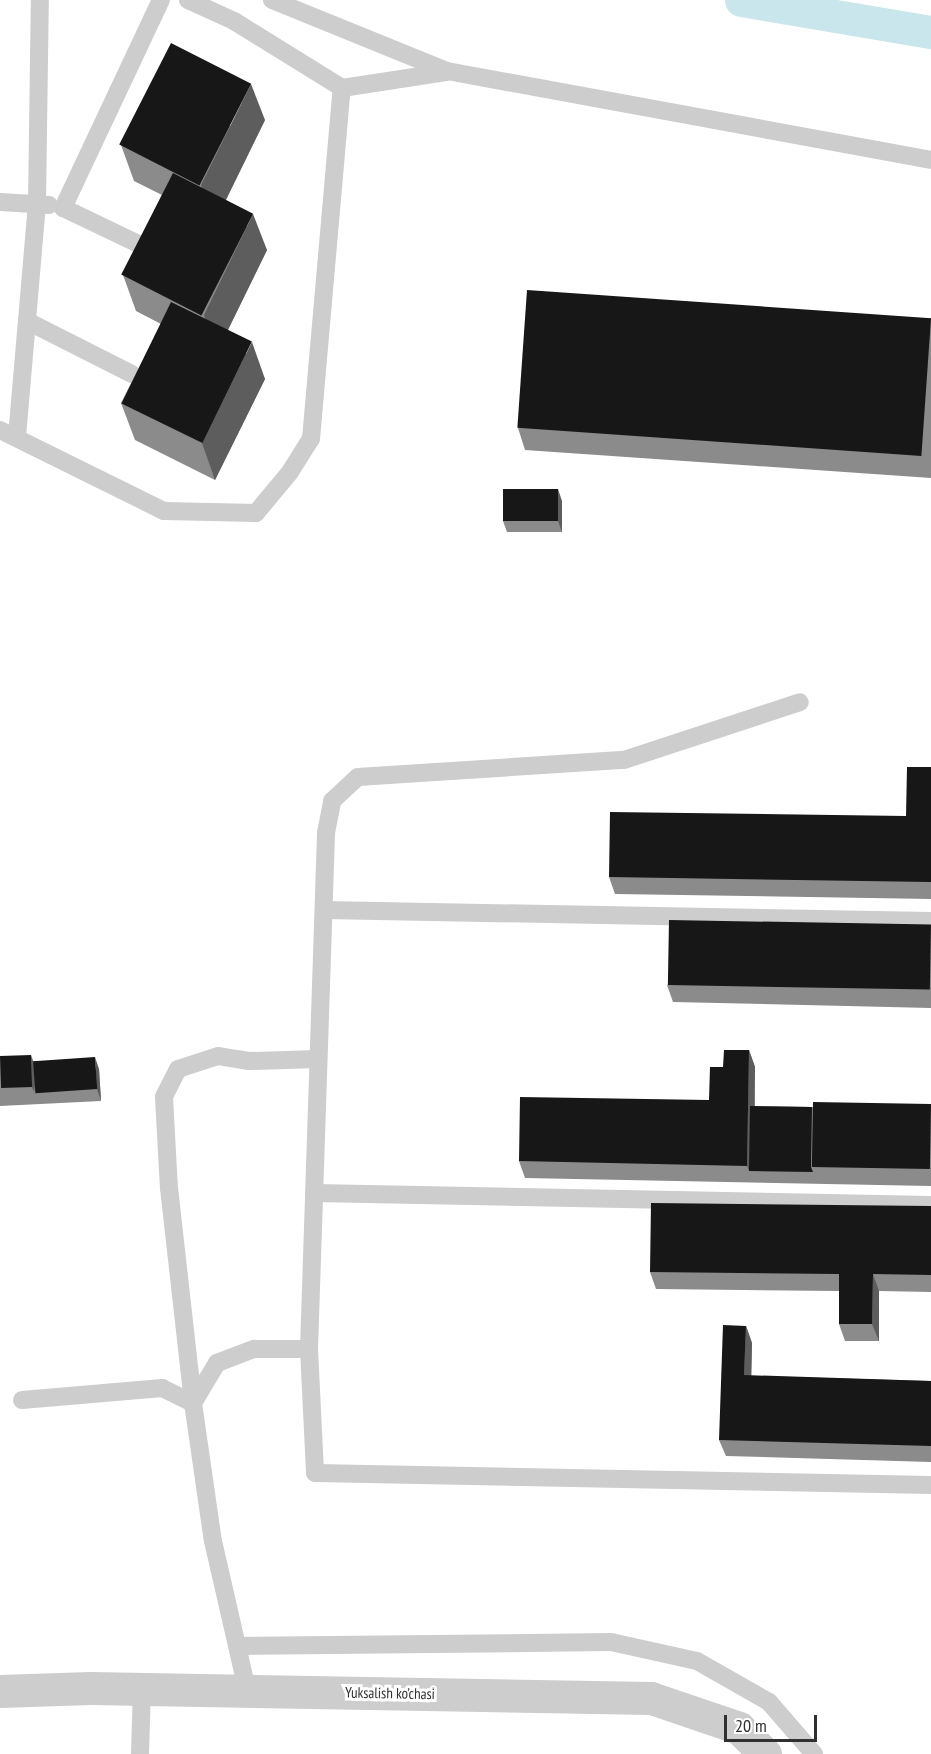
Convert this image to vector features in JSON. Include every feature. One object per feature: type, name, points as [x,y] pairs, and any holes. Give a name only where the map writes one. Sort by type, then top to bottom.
[{"type":"street","name":"Yuksalish ko’chasi","points":[[0,1691],[247,1690],[651,1698],[739,1728],[765,1754]]},
{"type":"lane","points":[[40,0],[37,203],[27,321],[8,434],[164,511],[256,513],[290,472],[310,439],[342,88]]},
{"type":"lane","points":[[63,208],[161,0]]},
{"type":"lane","points":[[188,0],[234,21],[342,88],[447,72]]},
{"type":"lane","points":[[272,0],[447,72],[931,160]]},
{"type":"lane","points":[[0,202],[37,203],[63,208],[147,248]]},
{"type":"lane","points":[[27,321],[132,374]]},
{"type":"lane","points":[[800,702],[624,760],[358,777],[332,801],[326,833],[309,1348],[315,1473],[931,1485]]},
{"type":"lane","points":[[324,910],[931,921]]},
{"type":"lane","points":[[247,1690],[213,1541],[169,1188],[164,1097],[178,1069],[218,1056],[249,1061],[318,1059]]},
{"type":"lane","points":[[314,1192],[931,1205]]},
{"type":"lane","points":[[194,1403],[217,1363],[254,1349],[309,1348]]},
{"type":"lane","points":[[22,1400],[162,1388],[194,1403]]},
{"type":"lane","points":[[237,1646],[611,1642],[697,1661],[769,1702],[814,1754]]},
{"type":"lane","points":[[140,1754],[142,1689]]},
{"type":"building","points":[[171,43],[251,84],[199,185],[119,145]]},
{"type":"building","points":[[173,173],[253,214],[201,315],[121,275]]},
{"type":"building","points":[[527,290],[931,318],[921,456],[517,428]]},
{"type":"building","points":[[171,302],[252,341],[202,443],[121,404]]},
{"type":"building","points":[[503,489],[558,489],[558,521],[503,521]]},
{"type":"building","points":[[907,767],[931,767],[931,882],[609,877],[610,812],[906,816]]},
{"type":"building","points":[[669,920],[931,925],[930,990],[668,985]]},
{"type":"building","points":[[724,1050],[749,1050],[747,1166],[519,1161],[520,1097],[709,1100],[710,1067],[723,1067]]},
{"type":"building","points":[[31,1055],[32,1087],[1,1088],[0,1056]]},
{"type":"building","points":[[95,1057],[97,1089],[35,1093],[33,1061]]},
{"type":"building","points":[[813,1102],[931,1104],[930,1169],[812,1167]]},
{"type":"building","points":[[750,1106],[812,1107],[811,1167],[813,1172],[749,1171]]},
{"type":"building","points":[[651,1203],[931,1206],[931,1275],[873,1274],[872,1324],[839,1324],[839,1274],[650,1272]]},
{"type":"building","points":[[723,1325],[746,1326],[744,1375],[931,1381],[931,1446],[719,1440]]},
{"type":"waterway","points":[[741,0],[931,32]]}]
